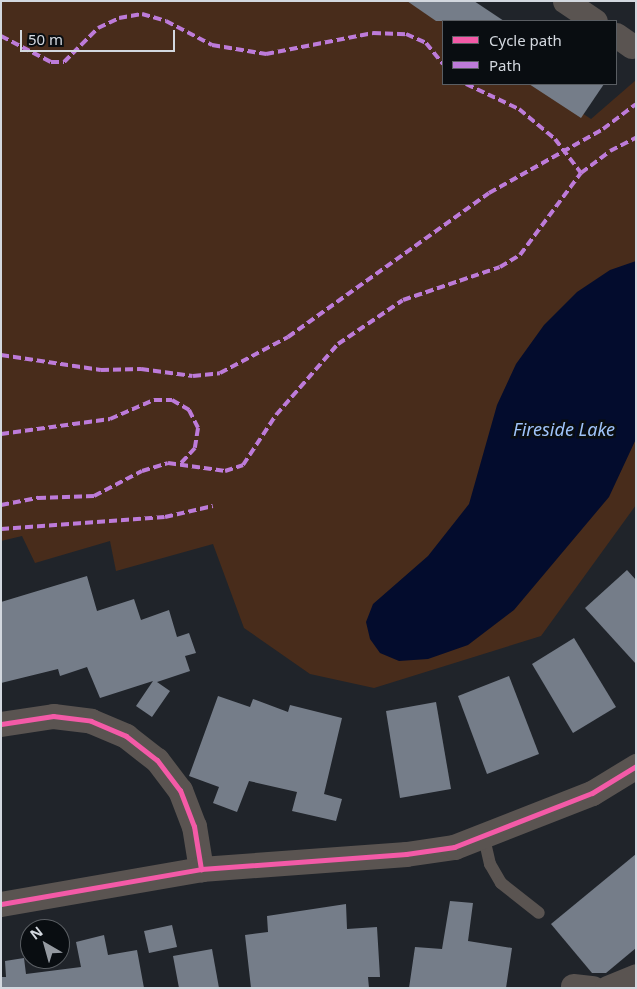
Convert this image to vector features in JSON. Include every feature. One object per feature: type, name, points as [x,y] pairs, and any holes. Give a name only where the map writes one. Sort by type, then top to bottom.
[{"type":"street","points":[[565,1],[594,20]]},
{"type":"street","points":[[1,724],[53,716],[91,721],[126,736],[157,760],[180,790],[194,826],[201,869]]},
{"type":"street","points":[[1,904],[201,869],[406,854],[484,838],[592,793],[636,766]]},
{"type":"street","points":[[607,988],[636,976]]},
{"type":"lane","points":[[484,838],[490,864],[501,883],[539,913]]},
{"type":"shaded area","points":[[1,1],[414,1],[442,20],[442,85],[540,85],[591,119],[636,80],[636,505],[541,636],[374,688],[310,674],[244,628],[213,544],[116,571],[110,541],[35,563],[22,536],[1,541]]},
{"type":"water","name":"Fireside Lake","points":[[636,261],[636,439],[609,497],[514,610],[468,645],[428,659],[399,661],[380,653],[370,639],[366,622],[373,604],[428,556],[469,504],[497,405],[516,364],[544,325],[577,292],[610,270]]},
{"type":"building","points":[[407,1],[474,1],[502,20],[442,20],[436,21]]},
{"type":"building","points":[[531,85],[603,85],[581,118]]},
{"type":"building","points":[[627,570],[636,580],[636,664],[585,608]]},
{"type":"building","points":[[87,576],[97,611],[134,599],[141,620],[169,610],[177,637],[189,633],[196,653],[185,656],[190,671],[157,682],[170,691],[152,717],[136,706],[153,681],[100,698],[87,667],[60,676],[58,669],[1,683],[1,602]]},
{"type":"building","points":[[574,638],[616,707],[573,733],[532,664]]},
{"type":"building","points":[[509,676],[539,754],[487,774],[458,696]]},
{"type":"building","points":[[218,696],[250,707],[253,699],[288,712],[290,705],[342,718],[324,794],[342,799],[336,821],[292,811],[297,792],[249,781],[237,812],[213,803],[219,787],[189,776]]},
{"type":"building","points":[[436,702],[451,789],[400,798],[386,711]]},
{"type":"building","points":[[636,854],[636,948],[606,973],[592,973],[551,924]]},
{"type":"building","points":[[450,901],[473,903],[468,941],[512,948],[506,988],[409,988],[415,947],[442,949]]},
{"type":"building","points":[[346,904],[347,929],[377,927],[380,977],[368,977],[369,988],[251,988],[245,935],[268,932],[267,916]]},
{"type":"building","points":[[172,925],[177,947],[149,953],[144,931]]},
{"type":"building","points":[[104,935],[108,955],[137,950],[144,988],[1,988],[1,977],[6,977],[5,961],[20,959],[20,969],[25,969],[26,974],[81,967],[76,942]]},
{"type":"building","points":[[212,949],[219,988],[179,988],[173,956]]},
{"type":"marked path","points":[[1,36],[51,62],[64,62],[98,28],[119,18],[142,14],[166,21],[212,45],[266,54],[373,33],[406,34],[426,43],[442,63]]},
{"type":"marked path","points":[[468,85],[519,109],[555,139],[581,173]]},
{"type":"marked path","points":[[1,355],[101,370],[141,369],[193,376],[220,373],[288,337],[489,193],[603,129],[636,104]]},
{"type":"marked path","points":[[1,505],[38,498],[94,496],[142,471],[168,463],[225,471],[243,465],[276,415],[338,344],[403,300],[500,267],[520,255],[581,173],[610,151],[636,138]]},
{"type":"marked path","points":[[1,434],[110,419],[154,400],[172,400],[189,410],[198,428],[195,448],[181,463]]},
{"type":"marked path","points":[[1,529],[165,517],[213,506]]},
{"type":"cycle path","points":[[1,724],[53,716],[91,721],[126,736],[157,760],[180,790],[194,826],[201,869]]},
{"type":"cycle path","points":[[1,904],[201,869],[406,854],[454,847],[592,793],[636,766]]}]
